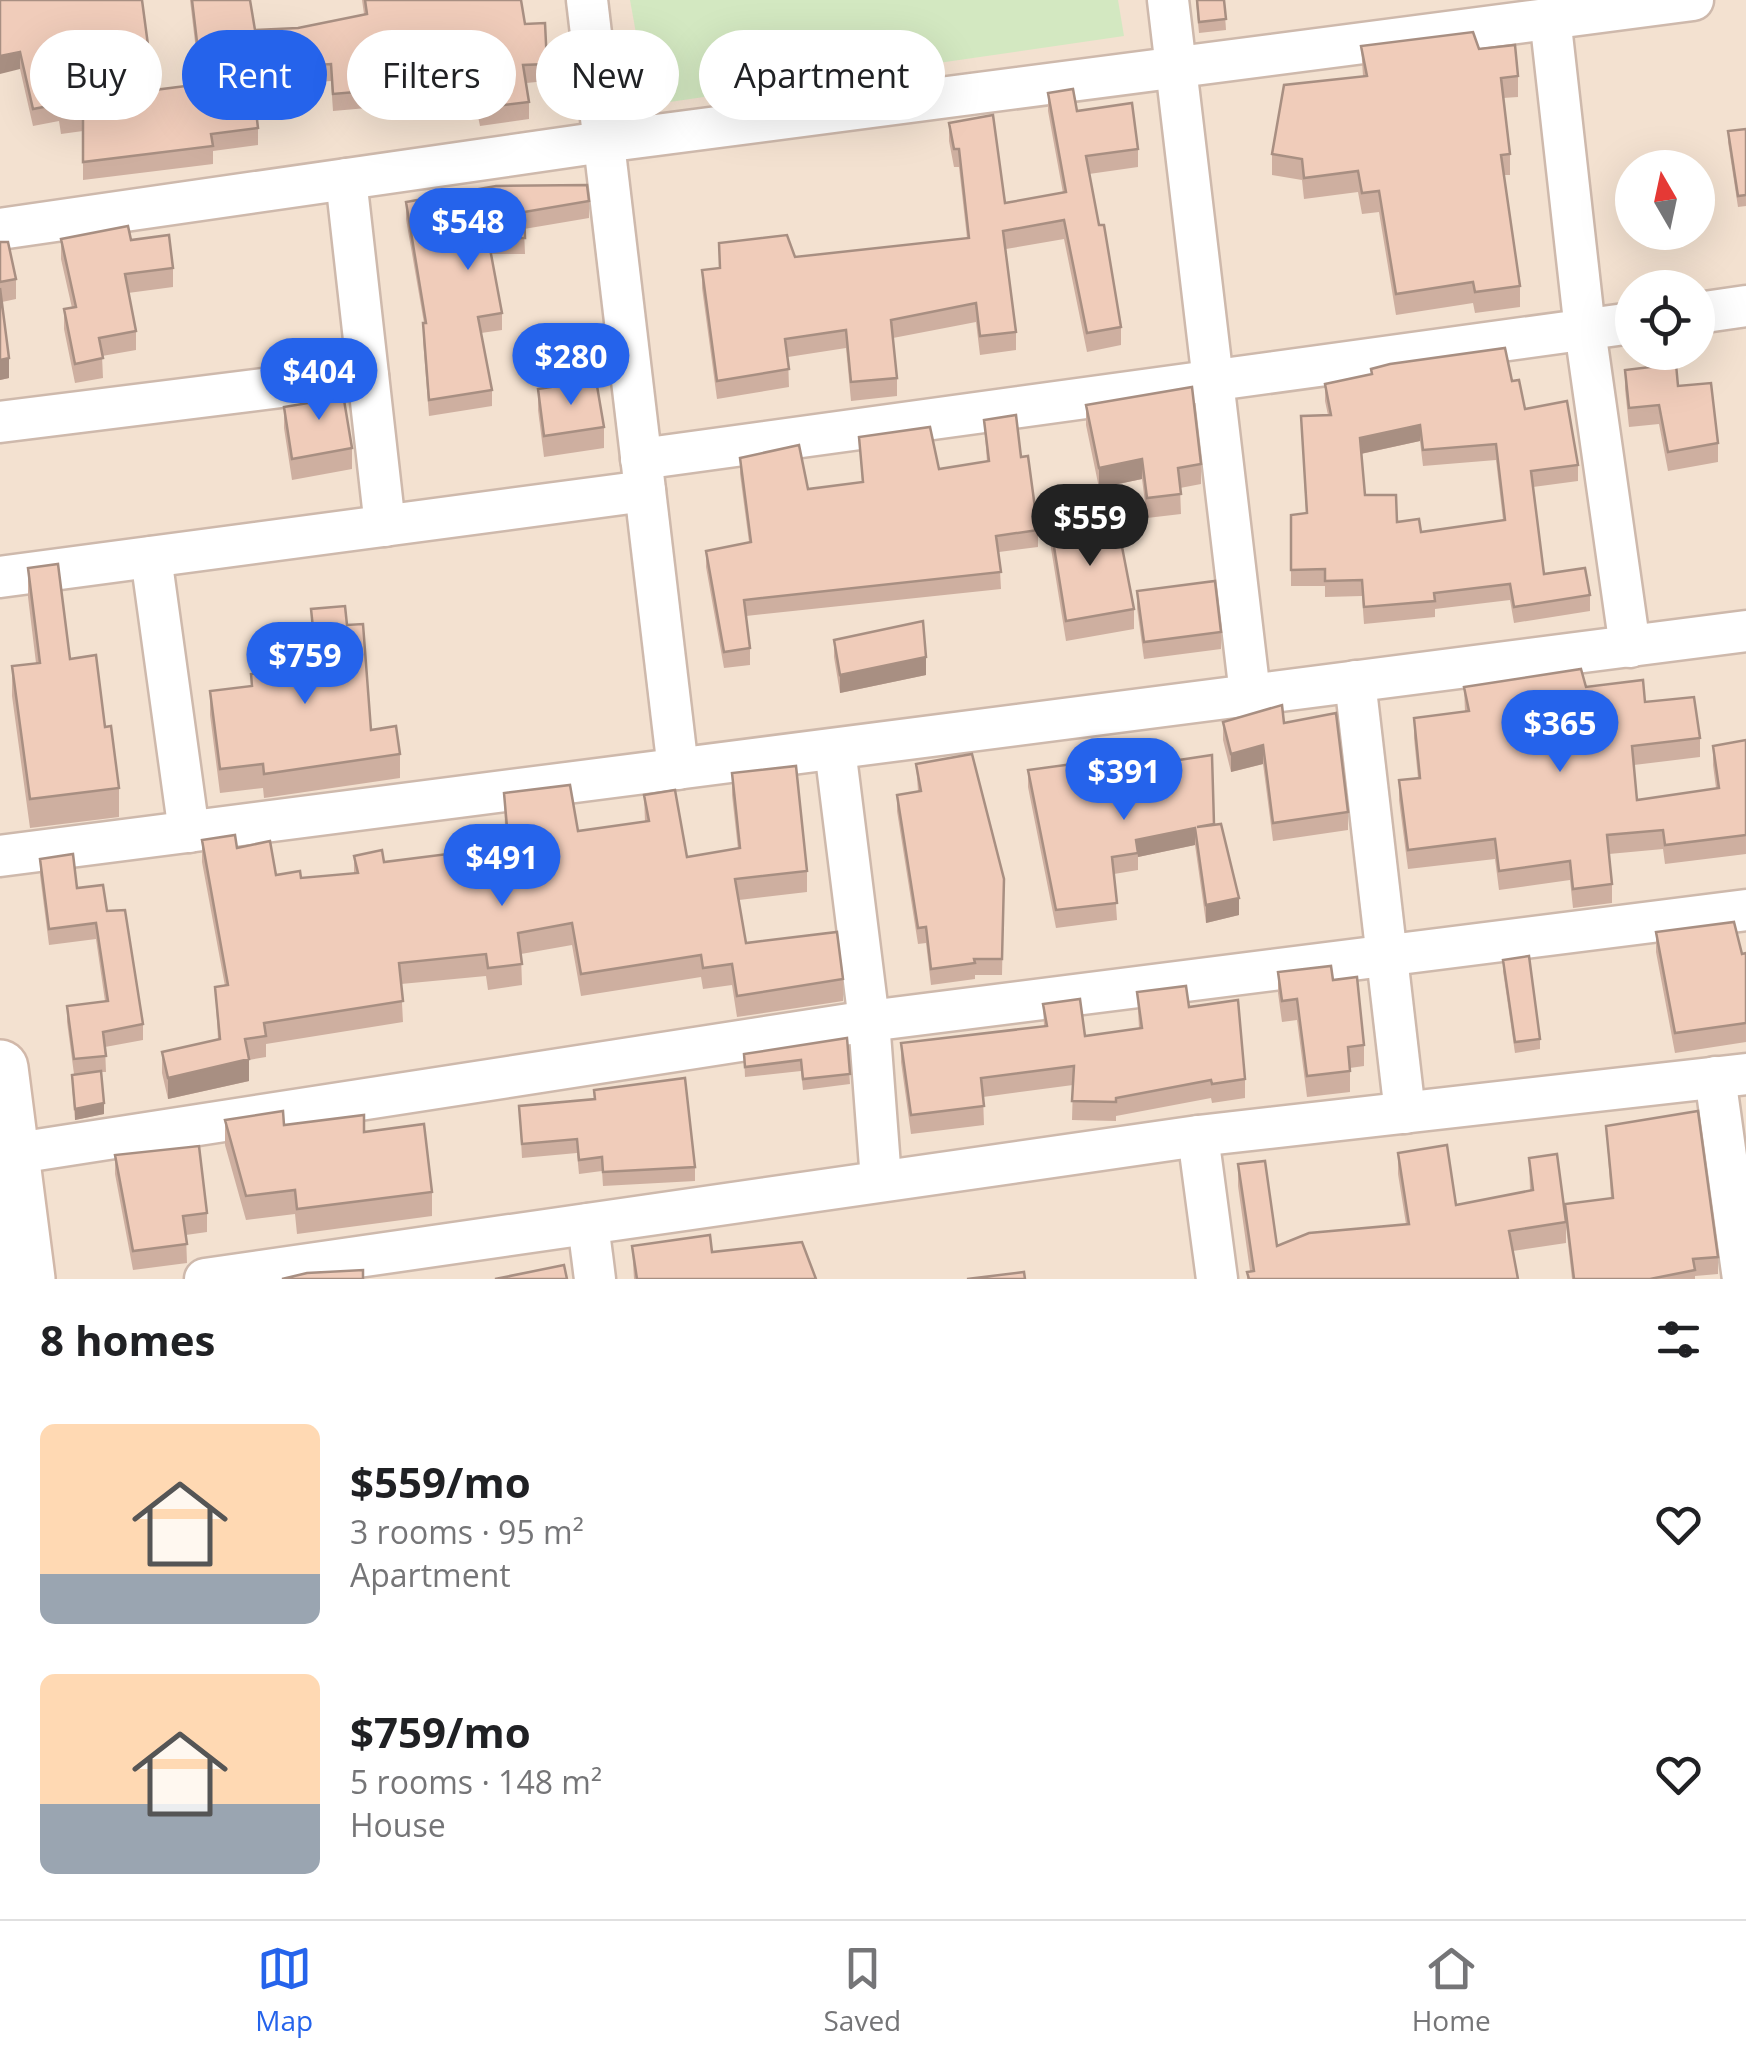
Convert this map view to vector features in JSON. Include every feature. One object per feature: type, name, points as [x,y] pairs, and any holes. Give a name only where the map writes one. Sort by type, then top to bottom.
[{"type":"main road","points":[[0,1068],[27,1279]]},
{"type":"street","points":[[587,0],[678,769]]},
{"type":"street","points":[[1168,0],[1250,694]]},
{"type":"street","points":[[0,229],[603,142],[1692,0]]},
{"type":"street","points":[[1550,16],[1585,330],[1630,647]]},
{"type":"street","points":[[346,179],[385,526]]},
{"type":"street","points":[[1715,311],[1746,306]]},
{"type":"street","points":[[0,578],[385,526],[642,475],[1215,378],[1615,325]]},
{"type":"street","points":[[0,422],[368,376]]},
{"type":"street","points":[[152,557],[189,832]]},
{"type":"street","points":[[0,856],[1746,631]]},
{"type":"street","points":[[1354,681],[1405,1113]]},
{"type":"street","points":[[835,749],[868,1021],[881,1180]]},
{"type":"street","points":[[11,1154],[868,1021],[1746,910]]},
{"type":"street","points":[[205,1279],[1198,1136],[1730,1075],[1743,1279]]},
{"type":"street","points":[[1198,1136],[1217,1279]]},
{"type":"street","points":[[588,1224],[595,1279]]},
{"type":"shaded area","points":[[0,0],[1746,0],[1746,1279],[0,1279]]},
{"type":"green space","points":[[630,0],[1118,0],[1124,36],[945,62],[945,30],[699,30],[699,98],[679,101],[679,30],[635,30]]},
{"type":"building","points":[[0,0],[142,0],[146,30],[30,30],[30,96],[20,52],[0,56]]},
{"type":"building","points":[[192,0],[250,0],[255,30],[196,30]]},
{"type":"building","points":[[365,0],[521,0],[525,24],[545,23],[545,30],[536,30],[536,64],[523,65],[529,102],[516,104],[516,30],[347,30],[347,93],[333,94],[331,64],[327,64],[327,30],[255,30],[298,28],[367,14]]},
{"type":"building","points":[[1197,0],[1224,0],[1226,19],[1199,22]]},
{"type":"building","points":[[1473,32],[1479,49],[1515,45],[1518,76],[1501,78],[1510,154],[1501,155],[1520,286],[1475,292],[1473,282],[1396,294],[1379,191],[1362,193],[1358,171],[1304,178],[1302,159],[1272,154],[1284,85],[1367,76],[1361,46]]},
{"type":"building","points":[[182,86],[182,120],[257,120],[258,128],[211,134],[213,146],[83,162],[83,120],[162,120],[162,89]]},
{"type":"building","points":[[1073,89],[1077,111],[1132,103],[1138,149],[1086,156],[1099,225],[1104,225],[1121,327],[1087,333],[1064,220],[1003,231],[1016,332],[980,336],[976,303],[891,320],[897,378],[851,382],[846,330],[785,339],[789,369],[717,381],[702,270],[720,268],[719,243],[787,235],[795,257],[969,238],[959,149],[954,149],[949,123],[993,115],[1005,203],[1066,192],[1048,93]]},
{"type":"building","points":[[1746,129],[1746,195],[1738,196],[1728,131]]},
{"type":"building","points":[[587,185],[589,201],[524,212],[525,238],[488,238],[502,313],[478,317],[492,390],[429,400],[426,323],[406,202],[496,186]]},
{"type":"building","points":[[128,226],[131,240],[169,235],[173,268],[125,274],[136,331],[99,338],[103,358],[75,364],[64,309],[76,307],[61,239]]},
{"type":"building","points":[[0,242],[8,242],[16,279],[0,282]]},
{"type":"building","points":[[0,288],[9,358],[0,360]]},
{"type":"building","points":[[1505,348],[1512,381],[1519,380],[1525,409],[1567,401],[1578,465],[1531,471],[1544,574],[1585,568],[1590,595],[1514,607],[1510,584],[1434,593],[1435,601],[1364,607],[1362,580],[1325,581],[1325,569],[1291,570],[1291,515],[1307,513],[1301,416],[1331,415],[1325,384],[1372,374],[1371,369]],"holes":[[[1420,425],[1423,450],[1496,444],[1505,520],[1421,532],[1419,519],[1397,522],[1396,495],[1365,495],[1360,438]]]},
{"type":"building","points":[[1625,370],[1677,370],[1678,386],[1711,383],[1718,443],[1668,452],[1659,405],[1629,408]]},
{"type":"building","points":[[596,380],[604,427],[544,436],[538,389]]},
{"type":"building","points":[[341,382],[352,448],[292,459],[284,407],[314,402],[311,386]]},
{"type":"building","points":[[1192,387],[1201,464],[1178,468],[1181,494],[1147,498],[1142,459],[1099,468],[1086,405]]},
{"type":"building","points":[[1016,415],[1021,457],[1028,456],[1038,530],[996,536],[1001,572],[744,600],[750,648],[724,652],[706,551],[751,542],[740,458],[799,445],[808,489],[863,482],[859,437],[930,427],[939,469],[989,461],[984,420]]},
{"type":"building","points":[[1080,512],[1083,533],[1118,526],[1134,609],[1066,621],[1049,516]]},
{"type":"building","points":[[58,564],[70,659],[96,655],[105,727],[111,726],[119,788],[30,799],[12,666],[40,663],[28,568]]},
{"type":"building","points":[[1215,581],[1221,632],[1144,642],[1137,591]]},
{"type":"building","points":[[345,606],[347,625],[363,624],[371,730],[396,726],[400,754],[264,774],[263,764],[220,769],[210,691],[252,686],[251,674],[303,668],[300,629],[313,628],[311,609]]},
{"type":"building","points":[[923,621],[926,657],[840,675],[834,640]]},
{"type":"building","points":[[1581,669],[1586,687],[1643,680],[1645,702],[1694,697],[1700,738],[1632,746],[1637,800],[1719,788],[1713,746],[1746,740],[1746,835],[1665,845],[1663,830],[1607,835],[1612,884],[1573,889],[1570,861],[1499,871],[1495,839],[1408,850],[1399,780],[1420,778],[1414,718],[1469,711],[1464,687]]},
{"type":"building","points":[[1282,705],[1284,723],[1336,713],[1348,812],[1273,823],[1263,745],[1231,754],[1223,722]]},
{"type":"building","points":[[972,754],[1004,879],[1002,959],[974,959],[975,963],[931,969],[926,927],[918,928],[897,795],[921,791],[916,764]]},
{"type":"building","points":[[1212,755],[1214,824],[1197,827],[1221,824],[1239,898],[1206,905],[1195,828],[1136,840],[1138,853],[1112,857],[1117,903],[1056,910],[1028,770],[1125,757],[1126,768]]},
{"type":"building","points":[[796,766],[807,871],[735,879],[746,943],[837,932],[843,979],[737,996],[732,964],[703,968],[701,955],[581,974],[572,923],[518,933],[522,964],[488,968],[486,954],[399,963],[403,1001],[264,1023],[266,1036],[245,1039],[249,1059],[168,1078],[162,1052],[220,1039],[215,987],[228,985],[202,840],[235,835],[237,848],[270,841],[276,875],[300,871],[301,878],[358,873],[354,856],[382,850],[384,862],[472,851],[470,833],[507,827],[504,793],[570,785],[578,831],[649,821],[644,795],[675,790],[687,857],[740,848],[732,773]]},
{"type":"building","points":[[73,854],[77,888],[103,885],[107,911],[125,910],[143,1024],[103,1032],[106,1056],[74,1059],[67,1006],[108,1001],[96,923],[49,929],[40,859]]},
{"type":"building","points":[[1734,922],[1742,954],[1746,953],[1746,1023],[1675,1033],[1656,932]]},
{"type":"building","points":[[1529,956],[1540,1039],[1515,1042],[1503,960]]},
{"type":"building","points":[[1331,966],[1333,980],[1357,977],[1364,1045],[1348,1047],[1350,1071],[1307,1076],[1297,999],[1282,1001],[1278,972]]},
{"type":"building","points":[[1186,986],[1189,1007],[1238,1000],[1245,1079],[1212,1084],[1211,1080],[1116,1098],[1116,1102],[1072,1101],[1074,1066],[981,1078],[984,1106],[911,1115],[901,1043],[1047,1026],[1043,1004],[1080,999],[1085,1036],[1142,1028],[1137,992]]},
{"type":"building","points":[[847,1038],[850,1074],[803,1079],[801,1060],[745,1067],[744,1054]]},
{"type":"building","points":[[101,1071],[104,1103],[75,1109],[72,1075]]},
{"type":"building","points":[[685,1078],[695,1167],[603,1172],[602,1157],[579,1160],[577,1139],[522,1144],[519,1106],[595,1099],[594,1090]]},
{"type":"building","points":[[283,1111],[284,1125],[364,1115],[364,1132],[424,1124],[432,1192],[297,1209],[295,1190],[246,1196],[225,1120]]},
{"type":"building","points":[[1698,1111],[1718,1257],[1693,1259],[1695,1270],[1650,1279],[1574,1279],[1565,1204],[1613,1198],[1606,1126]]},
{"type":"building","points":[[1447,1145],[1456,1205],[1533,1190],[1529,1158],[1557,1154],[1566,1222],[1509,1231],[1518,1279],[1249,1279],[1247,1272],[1254,1271],[1238,1164],[1265,1161],[1277,1246],[1309,1233],[1409,1224],[1398,1153]]},
{"type":"building","points":[[199,1146],[207,1213],[183,1216],[187,1244],[133,1251],[115,1155]]},
{"type":"building","points":[[710,1235],[712,1252],[802,1242],[816,1279],[637,1279],[632,1246]]},
{"type":"building","points":[[564,1265],[567,1279],[495,1279]]},
{"type":"building","points":[[363,1270],[363,1279],[282,1279],[307,1273]]},
{"type":"building","points":[[1024,1272],[1025,1279],[967,1279]]}]
